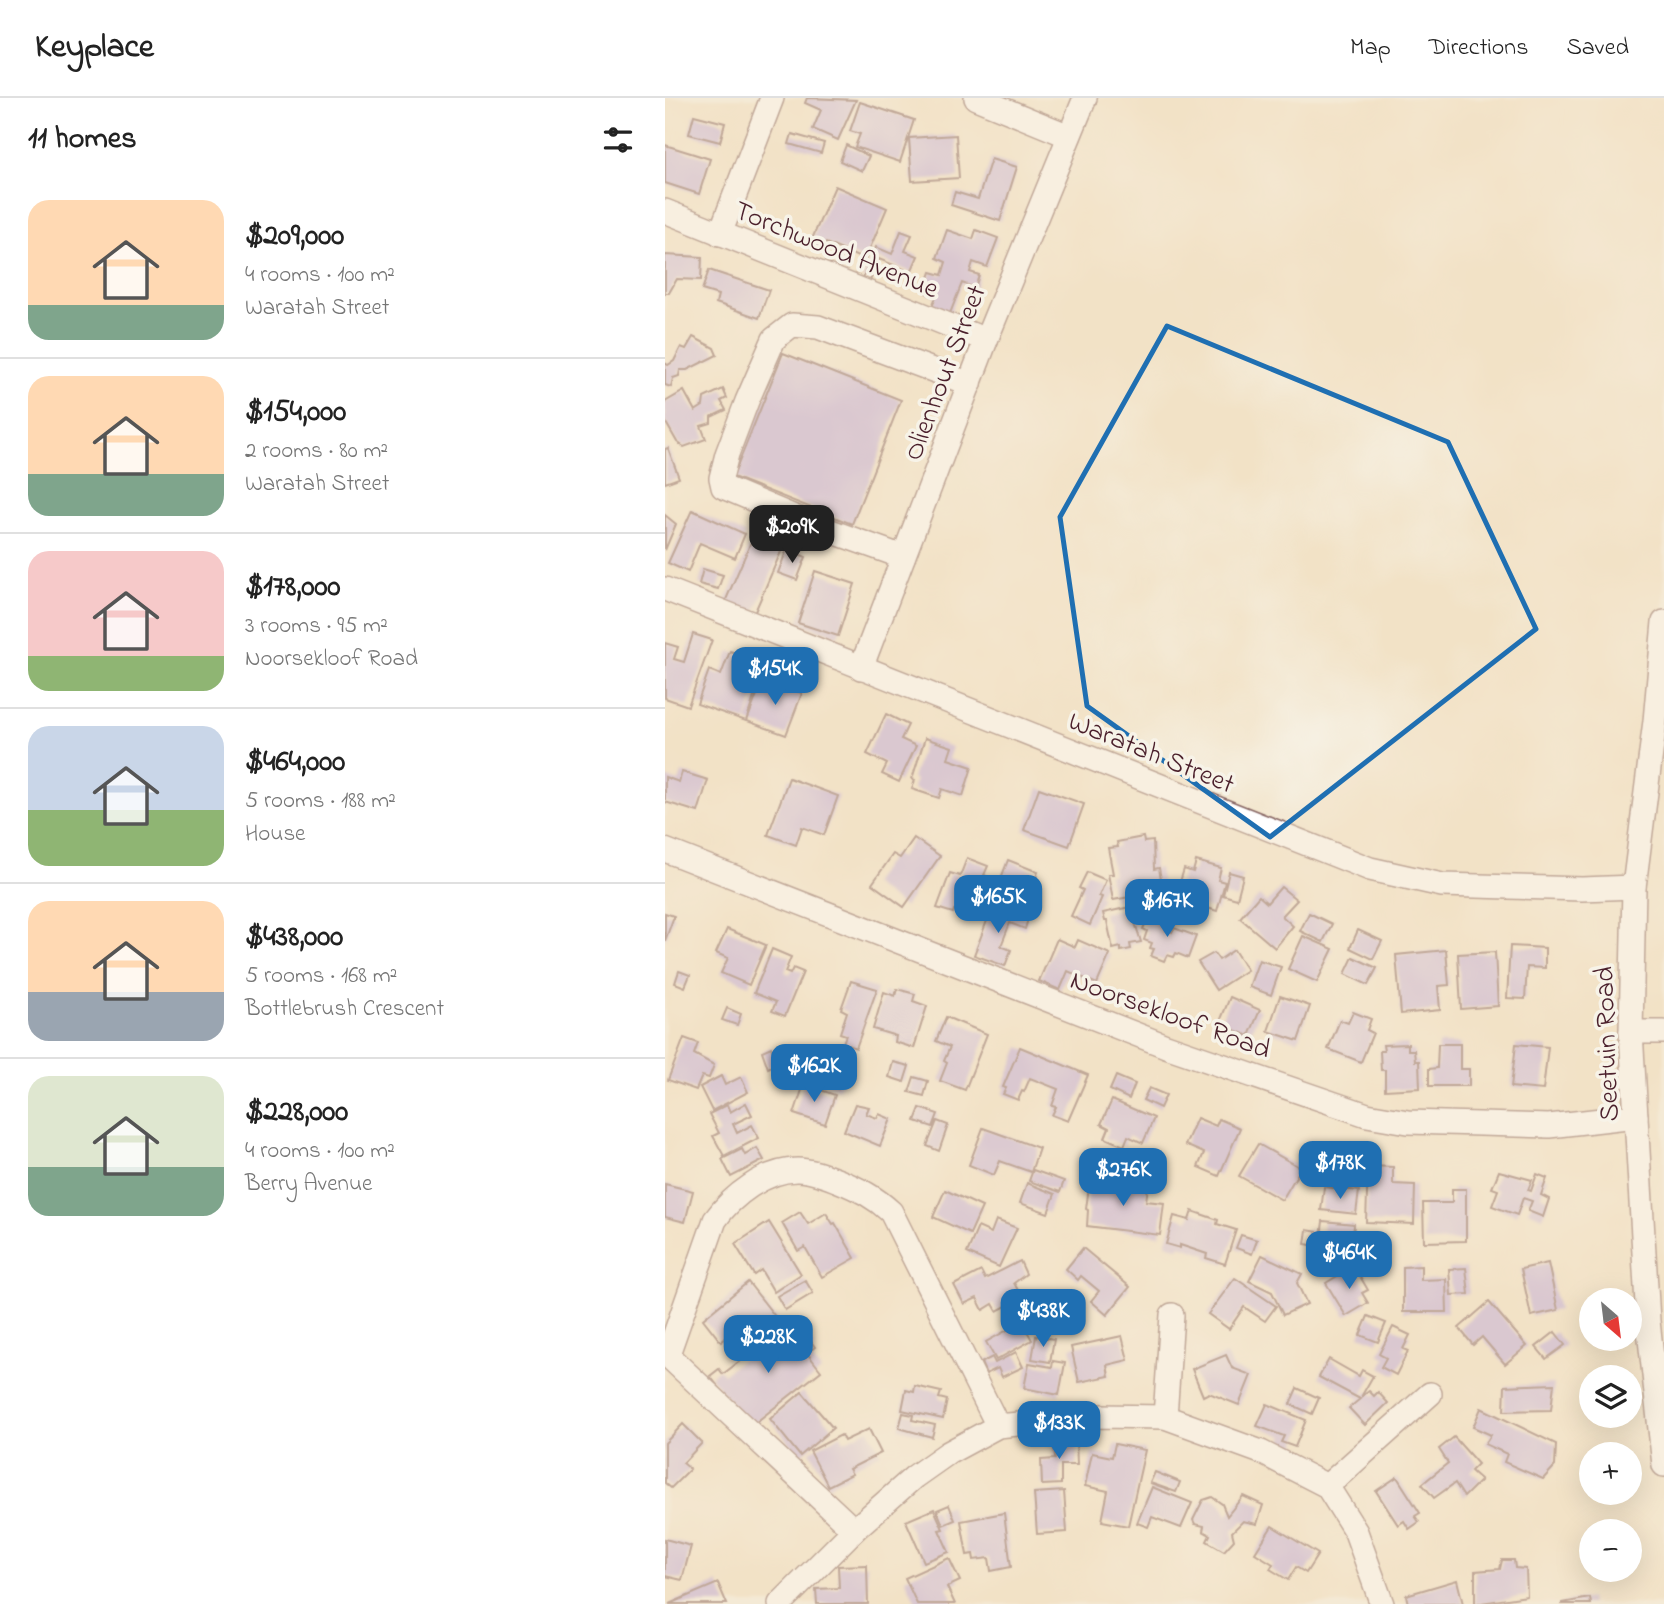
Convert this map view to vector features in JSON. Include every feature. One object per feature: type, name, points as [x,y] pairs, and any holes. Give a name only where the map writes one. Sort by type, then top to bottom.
[{"type":"street","points":[[720,234],[772,98]]},
{"type":"street","points":[[976,98],[1069,136]]},
{"type":"street","name":"Olienhout Street","points":[[861,668],[986,340],[1084,98]]},
{"type":"street","name":"Torchwood Avenue","points":[[665,211],[986,340]]},
{"type":"street","points":[[903,556],[811,524],[723,487],[721,478],[727,454],[747,401],[774,339],[792,325],[818,327],[970,384]]},
{"type":"street","name":"Waratah Street","points":[[665,589],[1370,869],[1442,885],[1582,889],[1635,887]]},
{"type":"street","name":"Seetuin Road","points":[[1664,622],[1659,721],[1635,887],[1631,1032],[1648,1321],[1659,1381],[1664,1465]]},
{"type":"street","name":"Noorsekloof Road","points":[[665,850],[1166,1046],[1367,1115],[1409,1122],[1549,1126],[1636,1116]]},
{"type":"street","points":[[1631,1032],[1664,1032]]},
{"type":"street","points":[[854,1530],[666,1353],[715,1220],[723,1208],[758,1182],[776,1173],[810,1171],[862,1190],[891,1212],[997,1426]]},
{"type":"street","points":[[1165,1417],[1172,1315]]},
{"type":"street","points":[[1327,1486],[1430,1394]]},
{"type":"street","points":[[780,1604],[854,1530],[914,1477],[948,1453],[997,1426],[1098,1416],[1165,1417],[1261,1452],[1327,1486],[1356,1532],[1382,1604]]},
{"type":"highlighted area","points":[[1167,326],[1448,442],[1536,629],[1270,837],[1087,706],[1060,517]]},
{"type":"building","points":[[807,98],[856,100],[838,140],[813,129],[821,110],[805,103]]},
{"type":"building","points":[[860,102],[914,120],[900,162],[855,147],[860,134],[850,131]]},
{"type":"building","points":[[694,115],[725,123],[720,142],[689,134]]},
{"type":"building","points":[[792,134],[824,143],[821,153],[789,144]]},
{"type":"building","points":[[956,135],[959,178],[912,181],[909,138]]},
{"type":"building","points":[[665,145],[710,159],[699,194],[665,183]]},
{"type":"building","points":[[846,145],[869,156],[862,171],[840,161]]},
{"type":"building","points":[[991,159],[1017,167],[1000,221],[951,205],[955,192],[978,199]]},
{"type":"building","points":[[835,186],[887,208],[865,260],[826,243],[822,251],[809,246]]},
{"type":"building","points":[[947,230],[973,239],[976,230],[998,238],[987,267],[973,262],[970,272],[979,275],[975,288],[962,283],[949,316],[931,309],[936,297],[924,292],[931,272],[942,275],[946,262],[937,258]]},
{"type":"building","points":[[901,231],[912,235],[905,251],[918,256],[911,272],[879,259],[870,281],[863,278],[876,247],[892,254]]},
{"type":"building","points":[[665,255],[702,257],[701,280],[677,279],[669,293],[665,293]]},
{"type":"building","points":[[709,270],[769,290],[759,318],[716,303],[718,295],[702,290]]},
{"type":"building","points":[[693,337],[714,348],[717,355],[687,370],[680,370],[679,376],[673,378],[671,387],[665,385],[665,363],[668,365],[674,361],[681,347],[686,349]]},
{"type":"building","points":[[783,353],[901,400],[852,524],[733,477]]},
{"type":"building","points":[[723,389],[727,398],[721,401],[726,410],[711,417],[711,423],[701,426],[706,439],[684,447],[677,442],[665,421],[665,402],[684,391],[695,411],[703,406],[704,398]]},
{"type":"building","points":[[668,448],[679,478],[665,483],[665,449]]},
{"type":"building","points":[[692,510],[745,534],[735,558],[700,543],[688,572],[668,563]]},
{"type":"building","points":[[665,515],[676,524],[665,550]]},
{"type":"building","points":[[754,535],[783,547],[754,614],[725,602]]},
{"type":"building","points":[[787,549],[806,557],[797,580],[778,573]]},
{"type":"building","points":[[703,569],[723,575],[718,589],[699,584]]},
{"type":"building","points":[[815,571],[855,584],[838,636],[798,623]]},
{"type":"building","points":[[693,634],[712,640],[688,706],[665,698],[665,643],[678,647],[674,659],[684,662]]},
{"type":"building","points":[[730,651],[752,659],[743,683],[757,688],[746,721],[697,704],[709,670],[721,675]]},
{"type":"building","points":[[763,679],[802,693],[786,735],[747,721]]},
{"type":"building","points":[[886,714],[908,725],[901,739],[916,746],[899,782],[882,774],[887,764],[867,754]]},
{"type":"building","points":[[925,738],[952,747],[948,759],[972,767],[963,796],[942,789],[939,798],[912,789],[915,780],[912,779]]},
{"type":"building","points":[[682,772],[708,780],[698,812],[665,802],[665,777],[679,782]]},
{"type":"building","points":[[789,778],[838,796],[824,835],[802,827],[796,845],[768,835]]},
{"type":"building","points":[[1039,788],[1084,804],[1069,846],[1024,830]]},
{"type":"building","points":[[1143,837],[1144,842],[1153,841],[1154,869],[1159,868],[1163,891],[1113,900],[1108,874],[1113,874],[1108,848],[1118,847],[1117,842]]},
{"type":"building","points":[[914,838],[940,856],[904,907],[872,884],[893,854],[900,858]]},
{"type":"building","points":[[967,858],[988,866],[984,875],[993,879],[978,919],[954,910],[953,913],[937,908],[950,873],[960,876]]},
{"type":"building","points":[[1008,860],[1038,872],[1022,913],[992,902]]},
{"type":"building","points":[[1196,861],[1221,868],[1218,880],[1225,882],[1217,911],[1175,898],[1184,869],[1193,872]]},
{"type":"building","points":[[1087,872],[1106,880],[1090,925],[1071,916],[1083,890],[1079,888]]},
{"type":"building","points":[[1229,872],[1243,876],[1237,899],[1223,895]]},
{"type":"building","points":[[1281,887],[1297,900],[1282,916],[1293,926],[1275,948],[1240,918],[1259,896],[1267,903]]},
{"type":"building","points":[[993,905],[1028,919],[1025,929],[1010,923],[1001,946],[1011,950],[1005,966],[974,955]]},
{"type":"building","points":[[1130,907],[1141,942],[1130,944],[1131,949],[1113,949],[1103,913]]},
{"type":"building","points":[[665,913],[674,916],[665,941]]},
{"type":"building","points":[[1309,913],[1332,924],[1323,942],[1300,931]]},
{"type":"building","points":[[1154,915],[1170,921],[1166,930],[1172,932],[1174,928],[1196,936],[1188,958],[1176,953],[1174,957],[1167,955],[1164,961],[1151,956],[1154,949],[1150,948],[1152,943],[1144,940],[1147,931],[1143,929],[1148,917],[1152,918]]},
{"type":"building","points":[[727,929],[766,945],[749,985],[721,973],[728,958],[716,953]]},
{"type":"building","points":[[1358,930],[1382,941],[1373,959],[1350,948]]},
{"type":"building","points":[[1303,936],[1333,949],[1317,982],[1288,969]]},
{"type":"building","points":[[1057,939],[1075,947],[1078,940],[1110,954],[1097,984],[1068,971],[1060,990],[1039,981]]},
{"type":"building","points":[[1510,946],[1545,948],[1545,968],[1527,967],[1525,999],[1507,998]]},
{"type":"building","points":[[772,949],[791,957],[785,972],[790,974],[793,968],[803,972],[785,1016],[772,1011],[776,1002],[754,993]]},
{"type":"building","points":[[1234,950],[1247,970],[1216,990],[1198,962],[1214,953],[1219,960]]},
{"type":"building","points":[[1446,950],[1449,985],[1438,986],[1440,1010],[1401,1014],[1396,955]]},
{"type":"building","points":[[1495,952],[1498,1006],[1461,1009],[1458,954]]},
{"type":"building","points":[[1353,957],[1377,968],[1368,985],[1345,974]]},
{"type":"building","points":[[1259,960],[1281,967],[1271,995],[1249,987]]},
{"type":"building","points":[[679,971],[690,975],[685,987],[675,983]]},
{"type":"building","points":[[851,981],[877,989],[856,1048],[843,1043],[846,1035],[840,1033],[847,1012],[841,1009]]},
{"type":"building","points":[[897,989],[915,994],[913,1001],[927,1006],[914,1048],[895,1042],[896,1036],[873,1029],[884,992],[895,996]]},
{"type":"building","points":[[1280,996],[1310,1006],[1298,1041],[1268,1031]]},
{"type":"building","points":[[1230,997],[1260,1010],[1249,1036],[1219,1024]]},
{"type":"building","points":[[727,1008],[741,1014],[737,1025],[722,1020]]},
{"type":"building","points":[[1353,1012],[1371,1019],[1367,1030],[1373,1033],[1361,1062],[1328,1049],[1340,1020],[1348,1023]]},
{"type":"building","points":[[946,1017],[987,1034],[965,1090],[940,1081],[950,1047],[936,1041]]},
{"type":"building","points":[[684,1038],[698,1043],[694,1054],[714,1065],[709,1078],[702,1076],[696,1090],[668,1080]]},
{"type":"building","points":[[1408,1044],[1408,1050],[1414,1050],[1415,1061],[1419,1061],[1420,1088],[1385,1090],[1385,1070],[1381,1070],[1380,1051],[1384,1051],[1383,1045]]},
{"type":"building","points":[[1438,1044],[1460,1044],[1460,1069],[1469,1069],[1469,1086],[1429,1086],[1429,1069],[1437,1068]]},
{"type":"building","points":[[1516,1044],[1548,1047],[1543,1090],[1511,1087]]},
{"type":"building","points":[[771,1047],[778,1063],[768,1068],[762,1051]]},
{"type":"building","points":[[1020,1047],[1088,1075],[1068,1121],[1052,1115],[1058,1089],[1030,1078],[1018,1100],[1003,1094],[1006,1088],[1003,1087]]},
{"type":"building","points":[[893,1062],[909,1066],[904,1082],[889,1077]]},
{"type":"building","points":[[825,1068],[844,1078],[838,1089],[819,1079]]},
{"type":"building","points":[[721,1076],[725,1085],[741,1077],[748,1092],[712,1111],[700,1087]]},
{"type":"building","points":[[1116,1076],[1135,1084],[1129,1099],[1110,1090]]},
{"type":"building","points":[[914,1077],[928,1081],[924,1096],[909,1092]]},
{"type":"building","points":[[804,1084],[835,1095],[825,1124],[794,1114]]},
{"type":"building","points":[[1149,1088],[1166,1095],[1160,1108],[1143,1100]]},
{"type":"building","points":[[1112,1100],[1154,1118],[1143,1143],[1128,1136],[1124,1146],[1105,1138],[1109,1128],[1101,1124]]},
{"type":"building","points":[[746,1103],[752,1115],[733,1124],[737,1133],[752,1125],[759,1138],[724,1156],[713,1136],[719,1133],[709,1114],[727,1105],[730,1112]]},
{"type":"building","points":[[855,1104],[869,1107],[866,1114],[877,1118],[879,1114],[891,1119],[880,1146],[844,1131]]},
{"type":"building","points":[[920,1108],[938,1114],[933,1127],[915,1121]]},
{"type":"building","points":[[1197,1118],[1216,1126],[1219,1119],[1240,1128],[1219,1176],[1198,1167],[1204,1153],[1185,1145]]},
{"type":"building","points":[[937,1121],[948,1125],[939,1151],[927,1146]]},
{"type":"building","points":[[983,1128],[1039,1148],[1031,1172],[1000,1161],[994,1175],[969,1165]]},
{"type":"building","points":[[1258,1144],[1301,1168],[1282,1200],[1239,1176]]},
{"type":"building","points":[[757,1148],[764,1160],[731,1177],[722,1159],[742,1149],[745,1155]]},
{"type":"building","points":[[1368,1166],[1393,1167],[1393,1184],[1415,1185],[1414,1224],[1366,1222]]},
{"type":"building","points":[[1033,1170],[1064,1181],[1060,1192],[1029,1181]]},
{"type":"building","points":[[1499,1171],[1532,1180],[1528,1190],[1531,1191],[1537,1174],[1547,1178],[1541,1195],[1549,1199],[1543,1217],[1528,1211],[1532,1201],[1523,1198],[1517,1215],[1492,1206],[1498,1190],[1492,1188]]},
{"type":"building","points":[[1090,1179],[1148,1187],[1146,1201],[1164,1203],[1160,1235],[1087,1226]]},
{"type":"building","points":[[1027,1183],[1055,1194],[1048,1213],[1020,1203]]},
{"type":"building","points":[[665,1184],[693,1191],[685,1222],[665,1217]]},
{"type":"building","points":[[1324,1187],[1359,1191],[1356,1214],[1321,1210]]},
{"type":"building","points":[[1452,1189],[1466,1189],[1466,1241],[1424,1242],[1423,1203],[1452,1203]]},
{"type":"building","points":[[945,1190],[982,1207],[970,1234],[933,1217]]},
{"type":"building","points":[[1192,1211],[1236,1230],[1225,1264],[1206,1258],[1207,1254],[1180,1245],[1180,1248],[1166,1244],[1174,1216],[1189,1220]]},
{"type":"building","points":[[800,1212],[808,1224],[826,1213],[833,1224],[835,1223],[855,1258],[822,1277],[805,1247],[798,1251],[782,1223]]},
{"type":"building","points":[[996,1220],[1017,1228],[999,1267],[967,1253],[978,1227],[991,1233]]},
{"type":"building","points":[[1323,1221],[1354,1224],[1352,1250],[1320,1247]]},
{"type":"building","points":[[769,1222],[801,1274],[774,1292],[761,1270],[754,1275],[735,1244]]},
{"type":"building","points":[[1307,1230],[1319,1232],[1317,1246],[1305,1244]]},
{"type":"building","points":[[1241,1235],[1257,1240],[1252,1254],[1236,1248]]},
{"type":"building","points":[[1083,1248],[1130,1287],[1107,1315],[1091,1301],[1099,1291],[1081,1276],[1078,1280],[1066,1269]]},
{"type":"building","points":[[1262,1255],[1302,1274],[1297,1283],[1307,1304],[1283,1315],[1272,1292],[1249,1281]]},
{"type":"building","points":[[1020,1261],[1026,1274],[1014,1283],[1019,1292],[1010,1296],[1014,1302],[997,1311],[993,1304],[983,1310],[977,1298],[964,1304],[954,1285],[981,1271],[985,1279]]},
{"type":"building","points":[[1548,1263],[1558,1310],[1531,1316],[1521,1269]]},
{"type":"building","points":[[1354,1266],[1368,1290],[1362,1293],[1368,1303],[1346,1316],[1326,1283]]},
{"type":"building","points":[[1421,1266],[1421,1280],[1446,1279],[1447,1312],[1403,1312],[1403,1267]]},
{"type":"building","points":[[1466,1268],[1469,1294],[1451,1295],[1449,1269]]},
{"type":"building","points":[[1235,1278],[1276,1306],[1265,1321],[1244,1307],[1229,1329],[1208,1314]]},
{"type":"building","points":[[805,1280],[813,1293],[785,1310],[777,1296]]},
{"type":"building","points":[[748,1282],[781,1324],[750,1349],[735,1330],[721,1342],[703,1319]]},
{"type":"building","points":[[1489,1302],[1527,1346],[1505,1364],[1482,1337],[1473,1345],[1459,1328]]},
{"type":"building","points":[[1063,1308],[1080,1308],[1079,1326],[1062,1325]]},
{"type":"building","points":[[1368,1316],[1386,1323],[1378,1342],[1360,1335]]},
{"type":"building","points":[[1022,1322],[1032,1340],[996,1360],[986,1342]]},
{"type":"building","points":[[799,1325],[815,1347],[807,1353],[821,1371],[750,1427],[710,1376],[719,1369],[723,1374],[775,1334],[780,1340]]},
{"type":"building","points":[[1393,1327],[1410,1335],[1403,1349],[1408,1351],[1396,1375],[1381,1367],[1386,1358],[1379,1354]]},
{"type":"building","points":[[1555,1332],[1565,1345],[1546,1359],[1536,1347]]},
{"type":"building","points":[[1036,1336],[1054,1339],[1050,1362],[1032,1359]]},
{"type":"building","points":[[1122,1336],[1128,1360],[1107,1365],[1109,1376],[1079,1382],[1071,1347]]},
{"type":"building","points":[[1016,1352],[1023,1367],[1002,1377],[998,1368],[986,1374],[981,1363],[992,1357],[995,1363]]},
{"type":"building","points":[[1226,1355],[1232,1368],[1251,1375],[1239,1405],[1209,1393],[1203,1396],[1192,1369]]},
{"type":"building","points":[[1329,1359],[1359,1376],[1362,1370],[1373,1376],[1361,1397],[1369,1391],[1374,1396],[1378,1392],[1388,1403],[1365,1425],[1349,1408],[1360,1399],[1319,1377]]},
{"type":"building","points":[[1053,1361],[1065,1363],[1059,1395],[1024,1388],[1029,1363],[1052,1367]]},
{"type":"building","points":[[1554,1384],[1551,1410],[1504,1411],[1505,1386]]},
{"type":"building","points":[[915,1386],[941,1392],[939,1398],[947,1400],[943,1419],[902,1410],[906,1390],[914,1392]]},
{"type":"building","points":[[1297,1388],[1319,1398],[1312,1414],[1290,1404]]},
{"type":"building","points":[[802,1392],[833,1428],[800,1456],[770,1419]]},
{"type":"building","points":[[1267,1404],[1306,1420],[1295,1447],[1281,1442],[1284,1436],[1257,1426]]},
{"type":"building","points":[[1481,1408],[1556,1444],[1555,1466],[1543,1479],[1504,1462],[1507,1454],[1485,1444],[1491,1435],[1473,1427]]},
{"type":"building","points":[[903,1413],[913,1415],[912,1420],[935,1425],[932,1437],[899,1428]]},
{"type":"building","points":[[683,1424],[702,1443],[683,1463],[690,1469],[671,1488],[665,1483],[665,1443]]},
{"type":"building","points":[[869,1429],[881,1453],[849,1469],[852,1474],[828,1486],[810,1451],[841,1435],[844,1441]]},
{"type":"building","points":[[1454,1437],[1478,1464],[1471,1471],[1481,1480],[1464,1497],[1455,1483],[1434,1498],[1422,1484],[1448,1463],[1439,1449]]},
{"type":"building","points":[[1076,1439],[1077,1465],[1061,1465],[1061,1484],[1042,1485],[1041,1460],[1055,1459],[1054,1440]]},
{"type":"building","points":[[1115,1444],[1145,1450],[1128,1526],[1102,1521],[1108,1491],[1085,1486],[1092,1453],[1112,1457]]},
{"type":"building","points":[[1155,1472],[1180,1482],[1176,1492],[1150,1483]]},
{"type":"building","points":[[1397,1477],[1420,1513],[1415,1516],[1419,1522],[1409,1529],[1404,1521],[1398,1525],[1376,1491]]},
{"type":"building","points":[[1152,1487],[1192,1503],[1181,1528],[1152,1517],[1148,1527],[1137,1523]]},
{"type":"building","points":[[1064,1491],[1067,1532],[1037,1534],[1034,1493]]},
{"type":"building","points":[[1243,1496],[1263,1505],[1257,1524],[1243,1521],[1232,1532],[1234,1540],[1224,1551],[1207,1541],[1210,1535],[1203,1531],[1204,1526],[1195,1524],[1193,1520],[1203,1500],[1212,1497],[1222,1504],[1227,1516]]},
{"type":"building","points":[[949,1505],[955,1520],[943,1525],[937,1510]]},
{"type":"building","points":[[934,1509],[943,1529],[939,1530],[949,1552],[924,1562],[906,1521]]},
{"type":"building","points":[[1004,1513],[1011,1567],[991,1571],[989,1558],[974,1560],[973,1554],[967,1555],[961,1521]]},
{"type":"building","points":[[1272,1526],[1318,1554],[1306,1573],[1296,1567],[1288,1580],[1270,1569],[1273,1564],[1255,1553]]},
{"type":"building","points":[[665,1539],[691,1546],[682,1580],[665,1576]]},
{"type":"building","points":[[949,1558],[960,1581],[947,1587],[955,1604],[917,1604],[905,1578]]},
{"type":"building","points":[[1502,1560],[1514,1560],[1515,1568],[1526,1569],[1527,1596],[1475,1604],[1475,1571],[1500,1569]]},
{"type":"building","points":[[867,1565],[868,1604],[817,1604],[816,1589],[839,1588],[838,1566]]},
{"type":"building","points":[[1457,1580],[1463,1604],[1408,1604],[1406,1595]]},
{"type":"building","points":[[718,1583],[727,1604],[669,1604]]},
{"type":"building","points":[[1590,1598],[1591,1604],[1562,1604],[1562,1603]]}]
